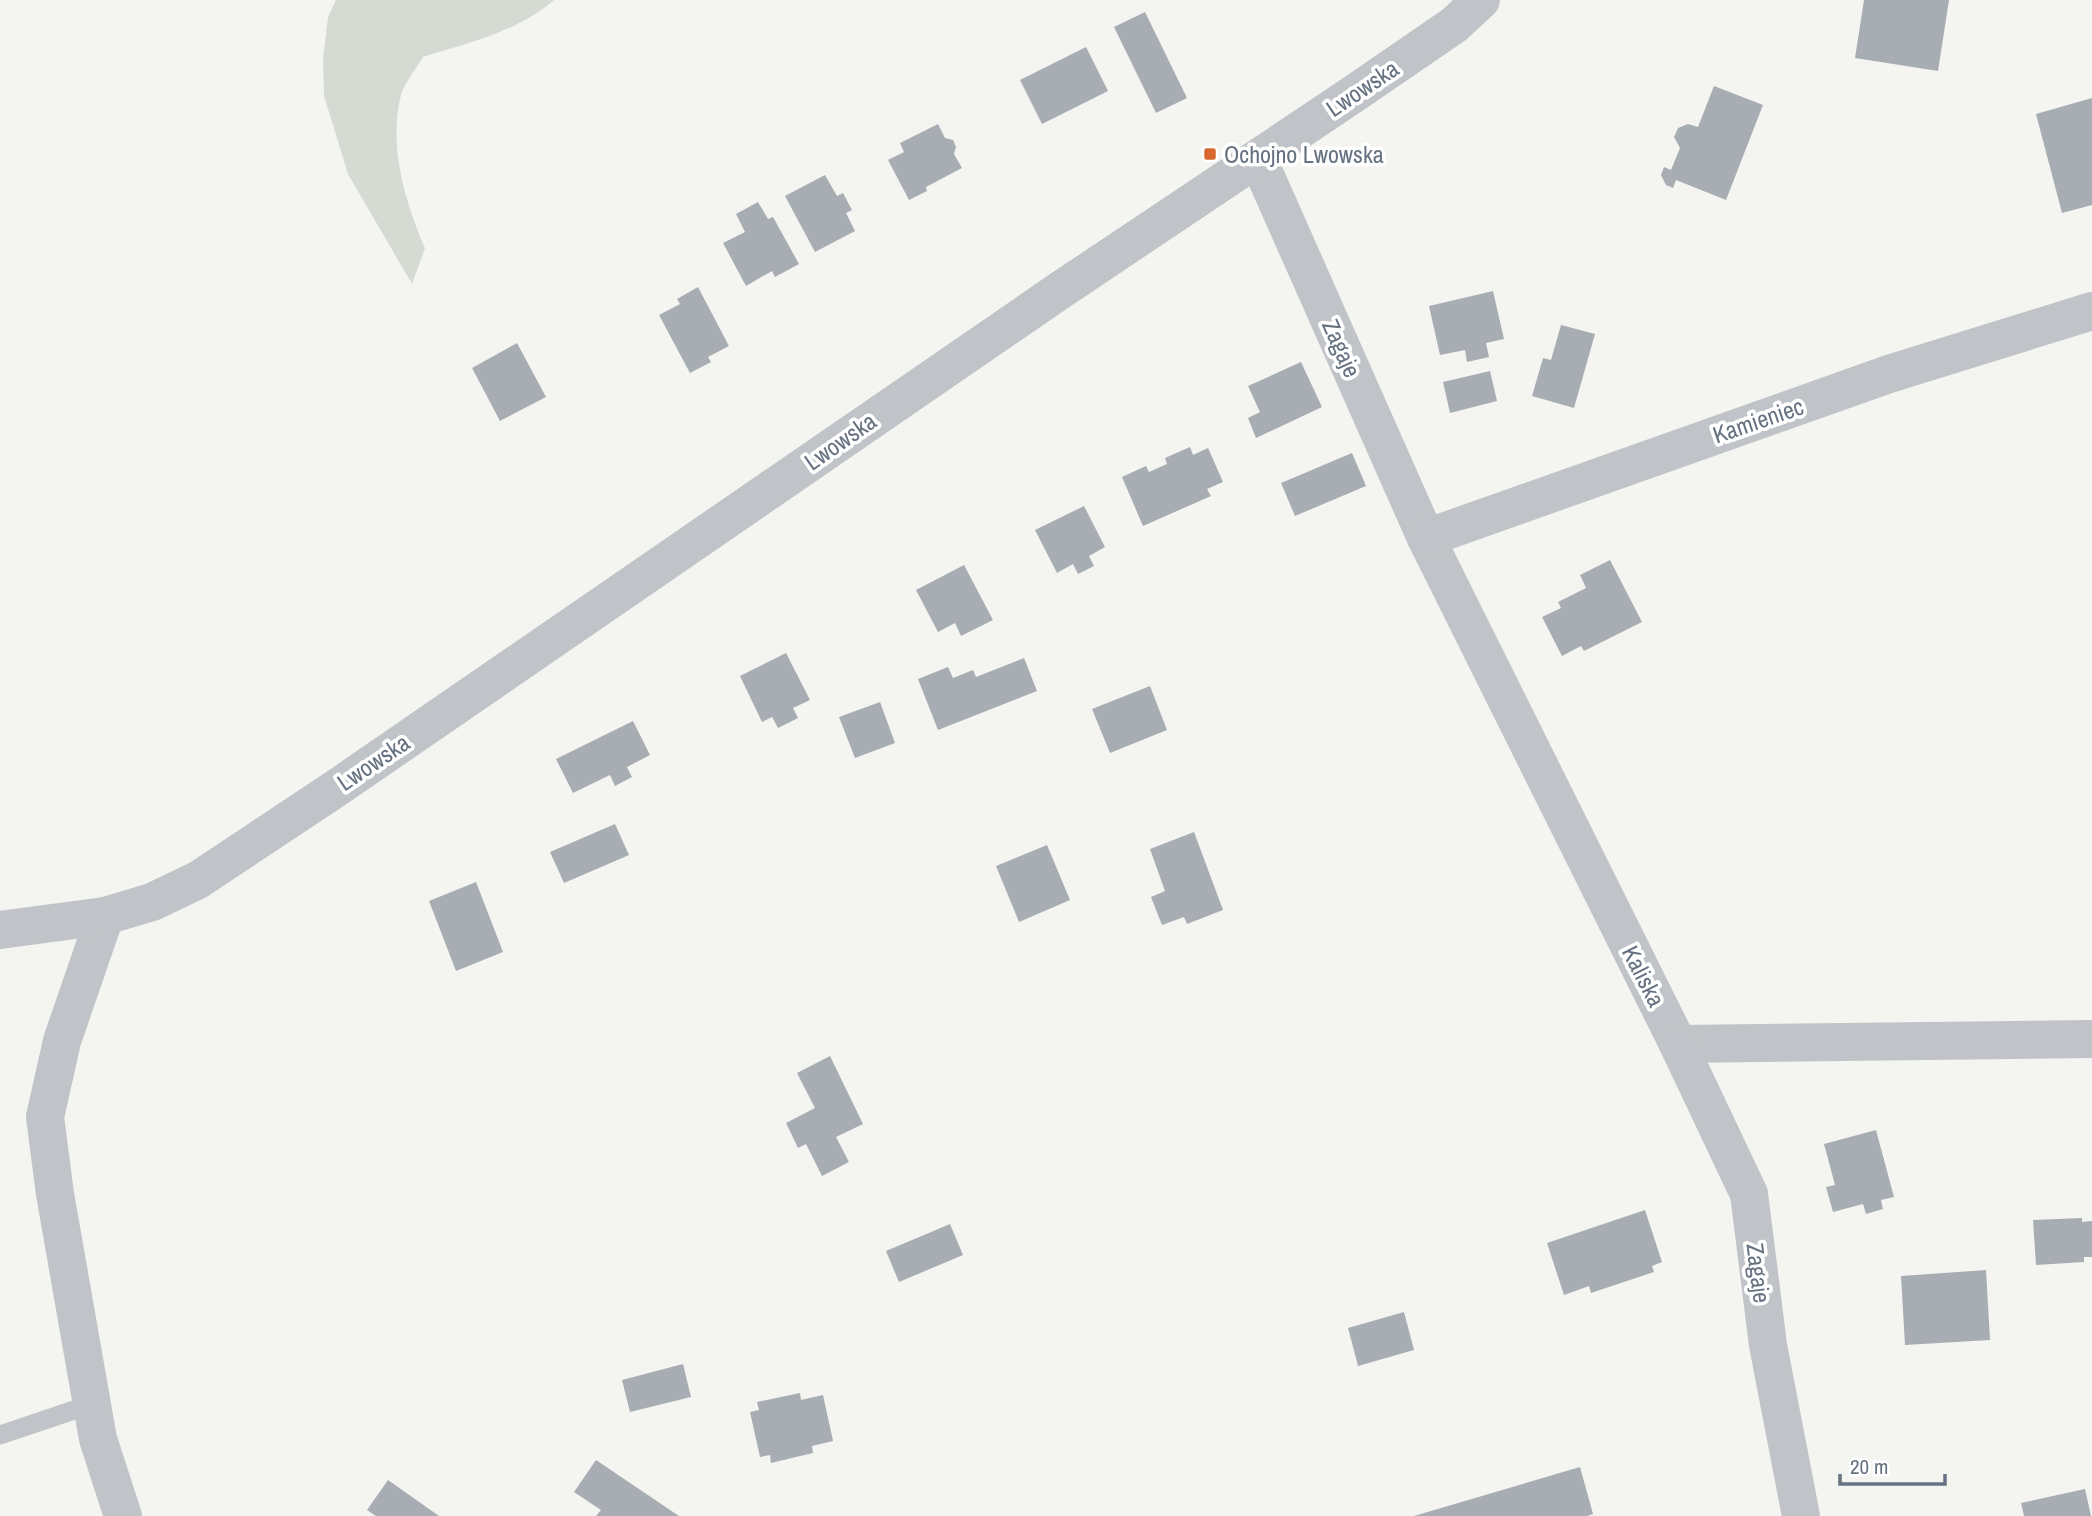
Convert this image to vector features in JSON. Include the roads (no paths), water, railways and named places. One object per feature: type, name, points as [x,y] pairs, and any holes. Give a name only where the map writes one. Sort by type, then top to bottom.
[{"type":"street","name":"Lwowska","points":[[0,930],[105,915],[152,902],[198,880],[347,781],[1059,290],[1454,25],[1481,0]]},
{"type":"street","name":"Zagaje","points":[[1258,159],[1426,538]]},
{"type":"street","name":"Kamieniec","points":[[1426,538],[1889,374],[2092,312]]},
{"type":"street","name":"Kaliska","points":[[1426,538],[1678,1044]]},
{"type":"street","points":[[105,915],[62,1041],[45,1117],[55,1194],[98,1440],[123,1516]]},
{"type":"street","points":[[1678,1044],[2092,1039]]},
{"type":"street","name":"Zagaje","points":[[1678,1044],[1749,1194],[1768,1345],[1801,1516]]},
{"type":"lane","points":[[0,1435],[92,1404]]},
{"type":"place","name":"Ochojno Lwowska","points":[[1210,154]]}]
